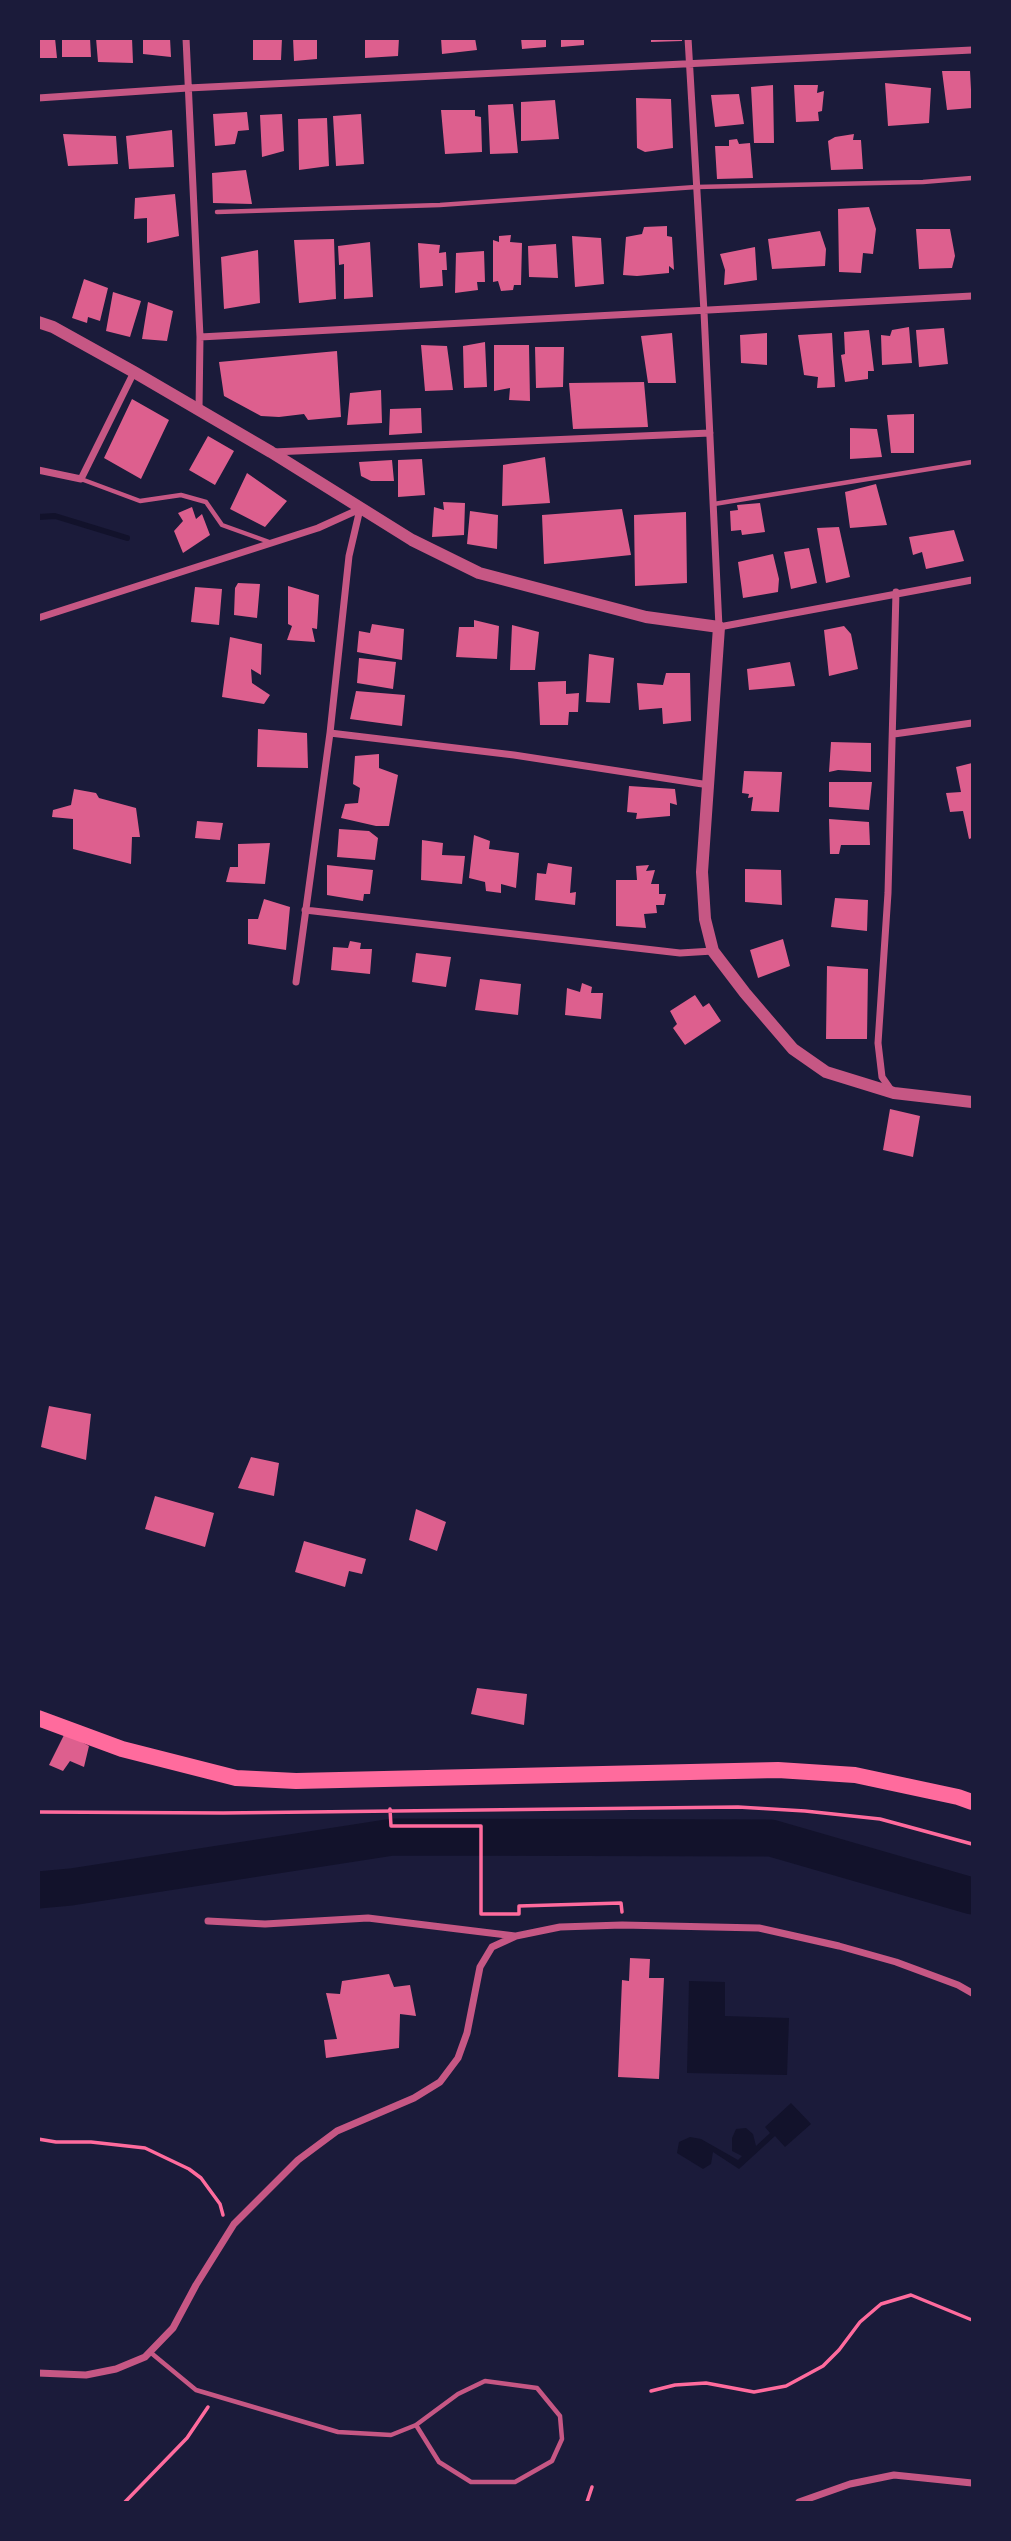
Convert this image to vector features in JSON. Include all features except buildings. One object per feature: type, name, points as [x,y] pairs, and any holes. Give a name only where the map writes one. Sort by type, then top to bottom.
[{"type":"main road","points":[[38,1718],[122,1749],[236,1778],[296,1781],[778,1770],[855,1775],[972,1802]]},
{"type":"street","points":[[186,38],[200,337],[199,410]]},
{"type":"street","points":[[688,38],[705,312],[719,627],[702,872],[705,919],[713,951],[793,1049],[826,1072],[894,1093],[972,1102]]},
{"type":"street","points":[[38,98],[188,88],[972,50]]},
{"type":"street","points":[[200,337],[972,296]]},
{"type":"street","points":[[38,322],[53,327],[134,372],[271,452],[412,540],[479,573],[646,617],[719,627],[972,580]]},
{"type":"street","points":[[38,470],[80,479],[134,372]]},
{"type":"street","points":[[271,452],[710,433]]},
{"type":"street","points":[[38,618],[318,528],[360,509]]},
{"type":"street","points":[[296,982],[330,733],[349,556],[360,509]]},
{"type":"street","points":[[894,1093],[882,1077],[878,1043],[888,892],[896,592]]},
{"type":"street","points":[[894,734],[972,723]]},
{"type":"street","points":[[330,733],[514,755],[709,785]]},
{"type":"street","points":[[305,910],[680,953],[713,951]]},
{"type":"street","points":[[208,1921],[265,1924],[368,1918],[516,1936]]},
{"type":"street","points":[[38,2373],[86,2375],[116,2369],[145,2357],[173,2328],[234,2224],[298,2160],[337,2131],[414,2098],[440,2082],[458,2058],[467,2033],[480,1966],[492,1947],[516,1936],[560,1927],[622,1925],[759,1928],[896,1962],[958,1985],[972,1993]]},
{"type":"street","points":[[799,2502],[850,2484],[894,2475],[972,2483]]},
{"type":"lane","points":[[216,212],[440,205],[696,187],[923,183],[972,178]]},
{"type":"lane","points":[[714,504],[972,461]]},
{"type":"lane","points":[[80,479],[140,501],[181,495],[206,502],[222,525],[272,543]]},
{"type":"lane","points":[[150,2352],[196,2390],[338,2432],[391,2435],[416,2425],[458,2394],[485,2381],[537,2388],[559,2417],[562,2439],[552,2461],[514,2482],[471,2482],[439,2462],[416,2425]]},
{"type":"path","points":[[38,1812],[223,1813],[738,1807],[880,1819],[972,1844]]},
{"type":"path","points":[[390,1809],[391,1826],[481,1826],[481,1914],[519,1914],[519,1906],[621,1903],[622,1925]]},
{"type":"path","points":[[38,2138],[56,2142],[91,2142],[145,2148],[189,2169],[201,2178],[220,2204],[227,2236]]},
{"type":"path","points":[[651,2391],[675,2385],[706,2383],[754,2392],[786,2386],[823,2367],[860,2322],[881,2304],[911,2295],[972,2320]]},
{"type":"path","points":[[125,2502],[187,2438],[214,2396]]},
{"type":"path","points":[[587,2502],[592,2487]]},
{"type":"shaded area","points":[[689,1981],[725,1982],[725,2016],[789,2018],[787,2075],[687,2073]]},
{"type":"shaded area","points":[[791,2103],[811,2124],[785,2147],[775,2136],[739,2169],[713,2152],[711,2164],[703,2169],[677,2153],[679,2142],[690,2137],[701,2139],[738,2160],[742,2156],[732,2151],[732,2138],[736,2129],[746,2128],[753,2134],[756,2146],[770,2133],[765,2127]]},
{"type":"waterway","points":[[38,517],[55,516],[127,538]]},
{"type":"waterway","points":[[38,1890],[393,1837],[771,1838],[972,1896]]}]
